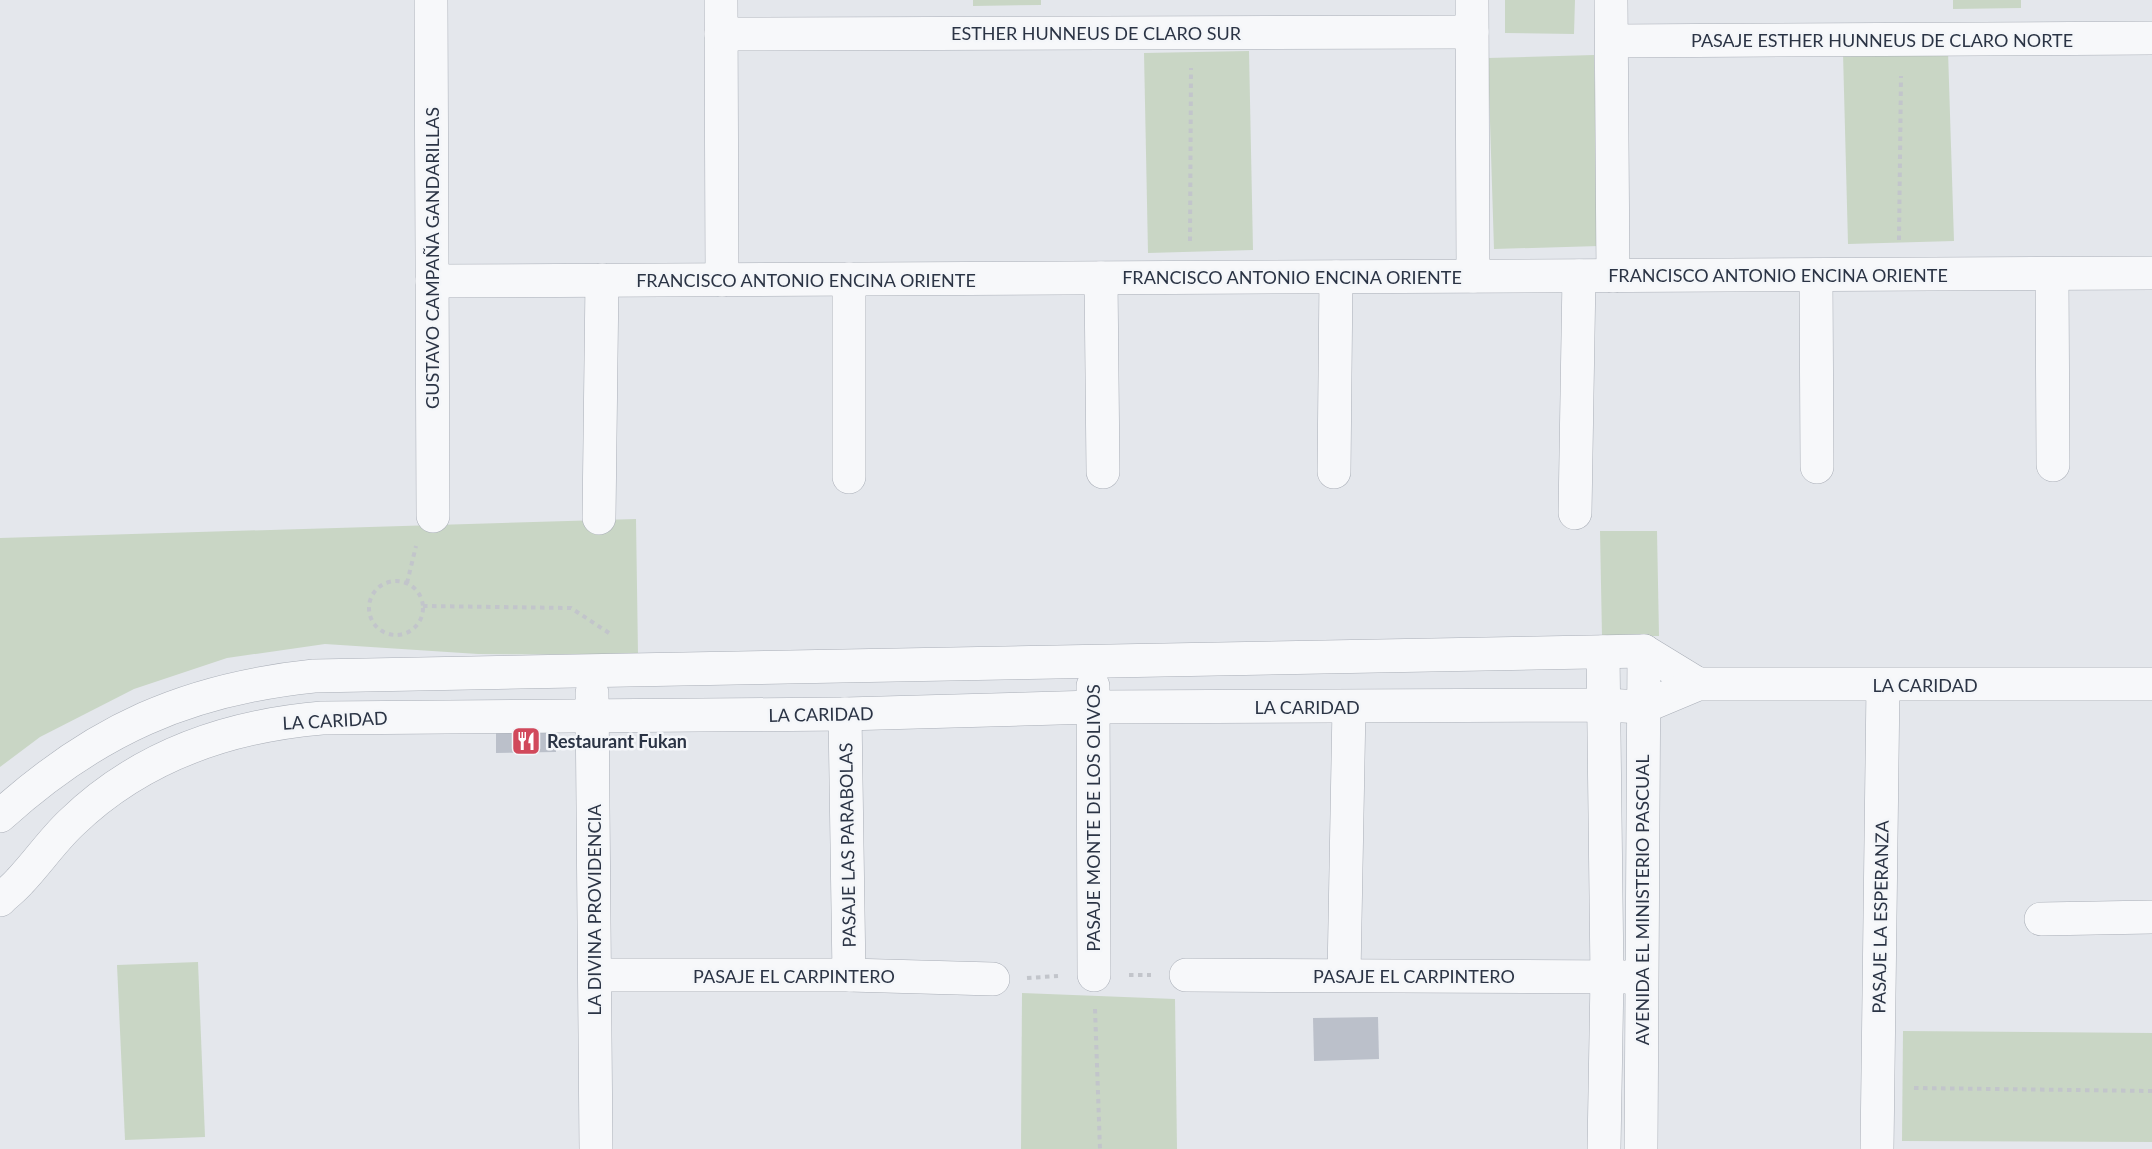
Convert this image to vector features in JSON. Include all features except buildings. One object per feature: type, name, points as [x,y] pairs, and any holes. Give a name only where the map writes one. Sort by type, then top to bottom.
[{"type":"street","name":"GUSTAVO CAMPAÑA GANDARILLAS","points":[[431,0],[433,516]]},
{"type":"street","points":[[721,0],[722,280]]},
{"type":"street","points":[[1611,0],[1613,276]]},
{"type":"street","points":[[1472,16],[1473,276]]},
{"type":"street","name":"ESTHER HUNNEUS DE CLARO SUR","points":[[721,34],[1192,33],[1472,16]]},
{"type":"street","name":"PASAJE ESTHER HUNNEUS DE CLARO NORTE","points":[[1611,41],[2152,38]]},
{"type":"street","name":"FRANCISCO ANTONIO ENCINA ORIENTE","points":[[432,281],[2152,273]]},
{"type":"street","points":[[2052,274],[2053,465]]},
{"type":"street","points":[[1816,275],[1816,467]]},
{"type":"street","points":[[1575,513],[1579,276]]},
{"type":"street","points":[[1335,472],[1336,277]]},
{"type":"street","points":[[1101,278],[1103,472]]},
{"type":"street","points":[[849,279],[849,477]]},
{"type":"street","points":[[599,518],[602,280]]},
{"type":"street","points":[[0,816],[34,785],[71,759],[110,735],[162,711],[194,699],[238,687],[314,676],[1644,651],[1698,684]]},
{"type":"street","name":"AVENIDA EL MINISTERIO PASCUAL","points":[[1641,1149],[1644,651]]},
{"type":"street","name":"AVENIDA EL MINISTERIO PASCUAL","points":[[1603,652],[1607,977],[1604,1149]]},
{"type":"street","points":[[1413,707],[1414,656]]},
{"type":"street","name":"PASAJE MONTE DE LOS OLIVOS","points":[[1091,661],[1094,707],[1094,975]]},
{"type":"street","name":"LA DIVINA PROVIDENCIA","points":[[592,671],[596,1149]]},
{"type":"street","name":"LA CARIDAD","points":[[3,890],[20,881],[44,850],[72,822],[102,796],[134,775],[206,740],[273,723],[322,718],[845,714],[1094,707],[1604,705],[1643,707],[1698,684],[2152,684]]},
{"type":"street","name":"PASAJE LA ESPERANZA","points":[[1877,1149],[1883,685]]},
{"type":"street","points":[[1344,975],[1349,707]]},
{"type":"street","name":"PASAJE LAS PARABOLAS","points":[[845,714],[849,975]]},
{"type":"street","points":[[2041,919],[2152,917]]},
{"type":"street","name":"PASAJE EL CARPINTERO","points":[[595,975],[849,975],[993,979]]},
{"type":"street","name":"PASAJE EL CARPINTERO","points":[[1186,975],[1642,977]]},
{"type":"path","points":[[1190,278],[1192,33]]},
{"type":"path","points":[[1899,275],[1901,39]]},
{"type":"path","points":[[398,581],[407,583],[415,589],[423,606],[418,624],[411,630],[403,634],[385,633],[377,627],[370,610],[370,601],[373,593],[388,582],[398,581]]},
{"type":"path","points":[[423,606],[571,608],[595,622],[615,638],[630,670]]},
{"type":"path","points":[[1094,975],[1100,1149]]},
{"type":"path","points":[[1878,1088],[2152,1091]]},
{"type":"green space","points":[[973,0],[1041,0],[1041,5],[973,6]]},
{"type":"green space","points":[[1505,0],[1575,0],[1574,34],[1505,33]]},
{"type":"green space","points":[[1953,0],[2021,0],[2021,8],[1953,9]]},
{"type":"green space","points":[[1249,51],[1253,250],[1148,253],[1144,53]]},
{"type":"green space","points":[[1948,51],[1954,241],[1848,244],[1843,53]]},
{"type":"green space","points":[[1594,55],[1599,246],[1494,249],[1488,58]]},
{"type":"green space","points":[[636,519],[638,655],[478,654],[325,644],[227,658],[134,689],[40,737],[0,767],[0,538]]},
{"type":"green space","points":[[1600,531],[1657,531],[1659,636],[1602,637]]},
{"type":"green space","points":[[198,962],[205,1137],[125,1140],[117,965]]},
{"type":"green space","points":[[1022,993],[1175,999],[1177,1149],[1021,1149]]},
{"type":"green space","points":[[1903,1031],[2152,1033],[2152,1142],[1902,1141]]},
{"type":"place","name":"Restaurant Fukan","points":[[526,741]]}]
